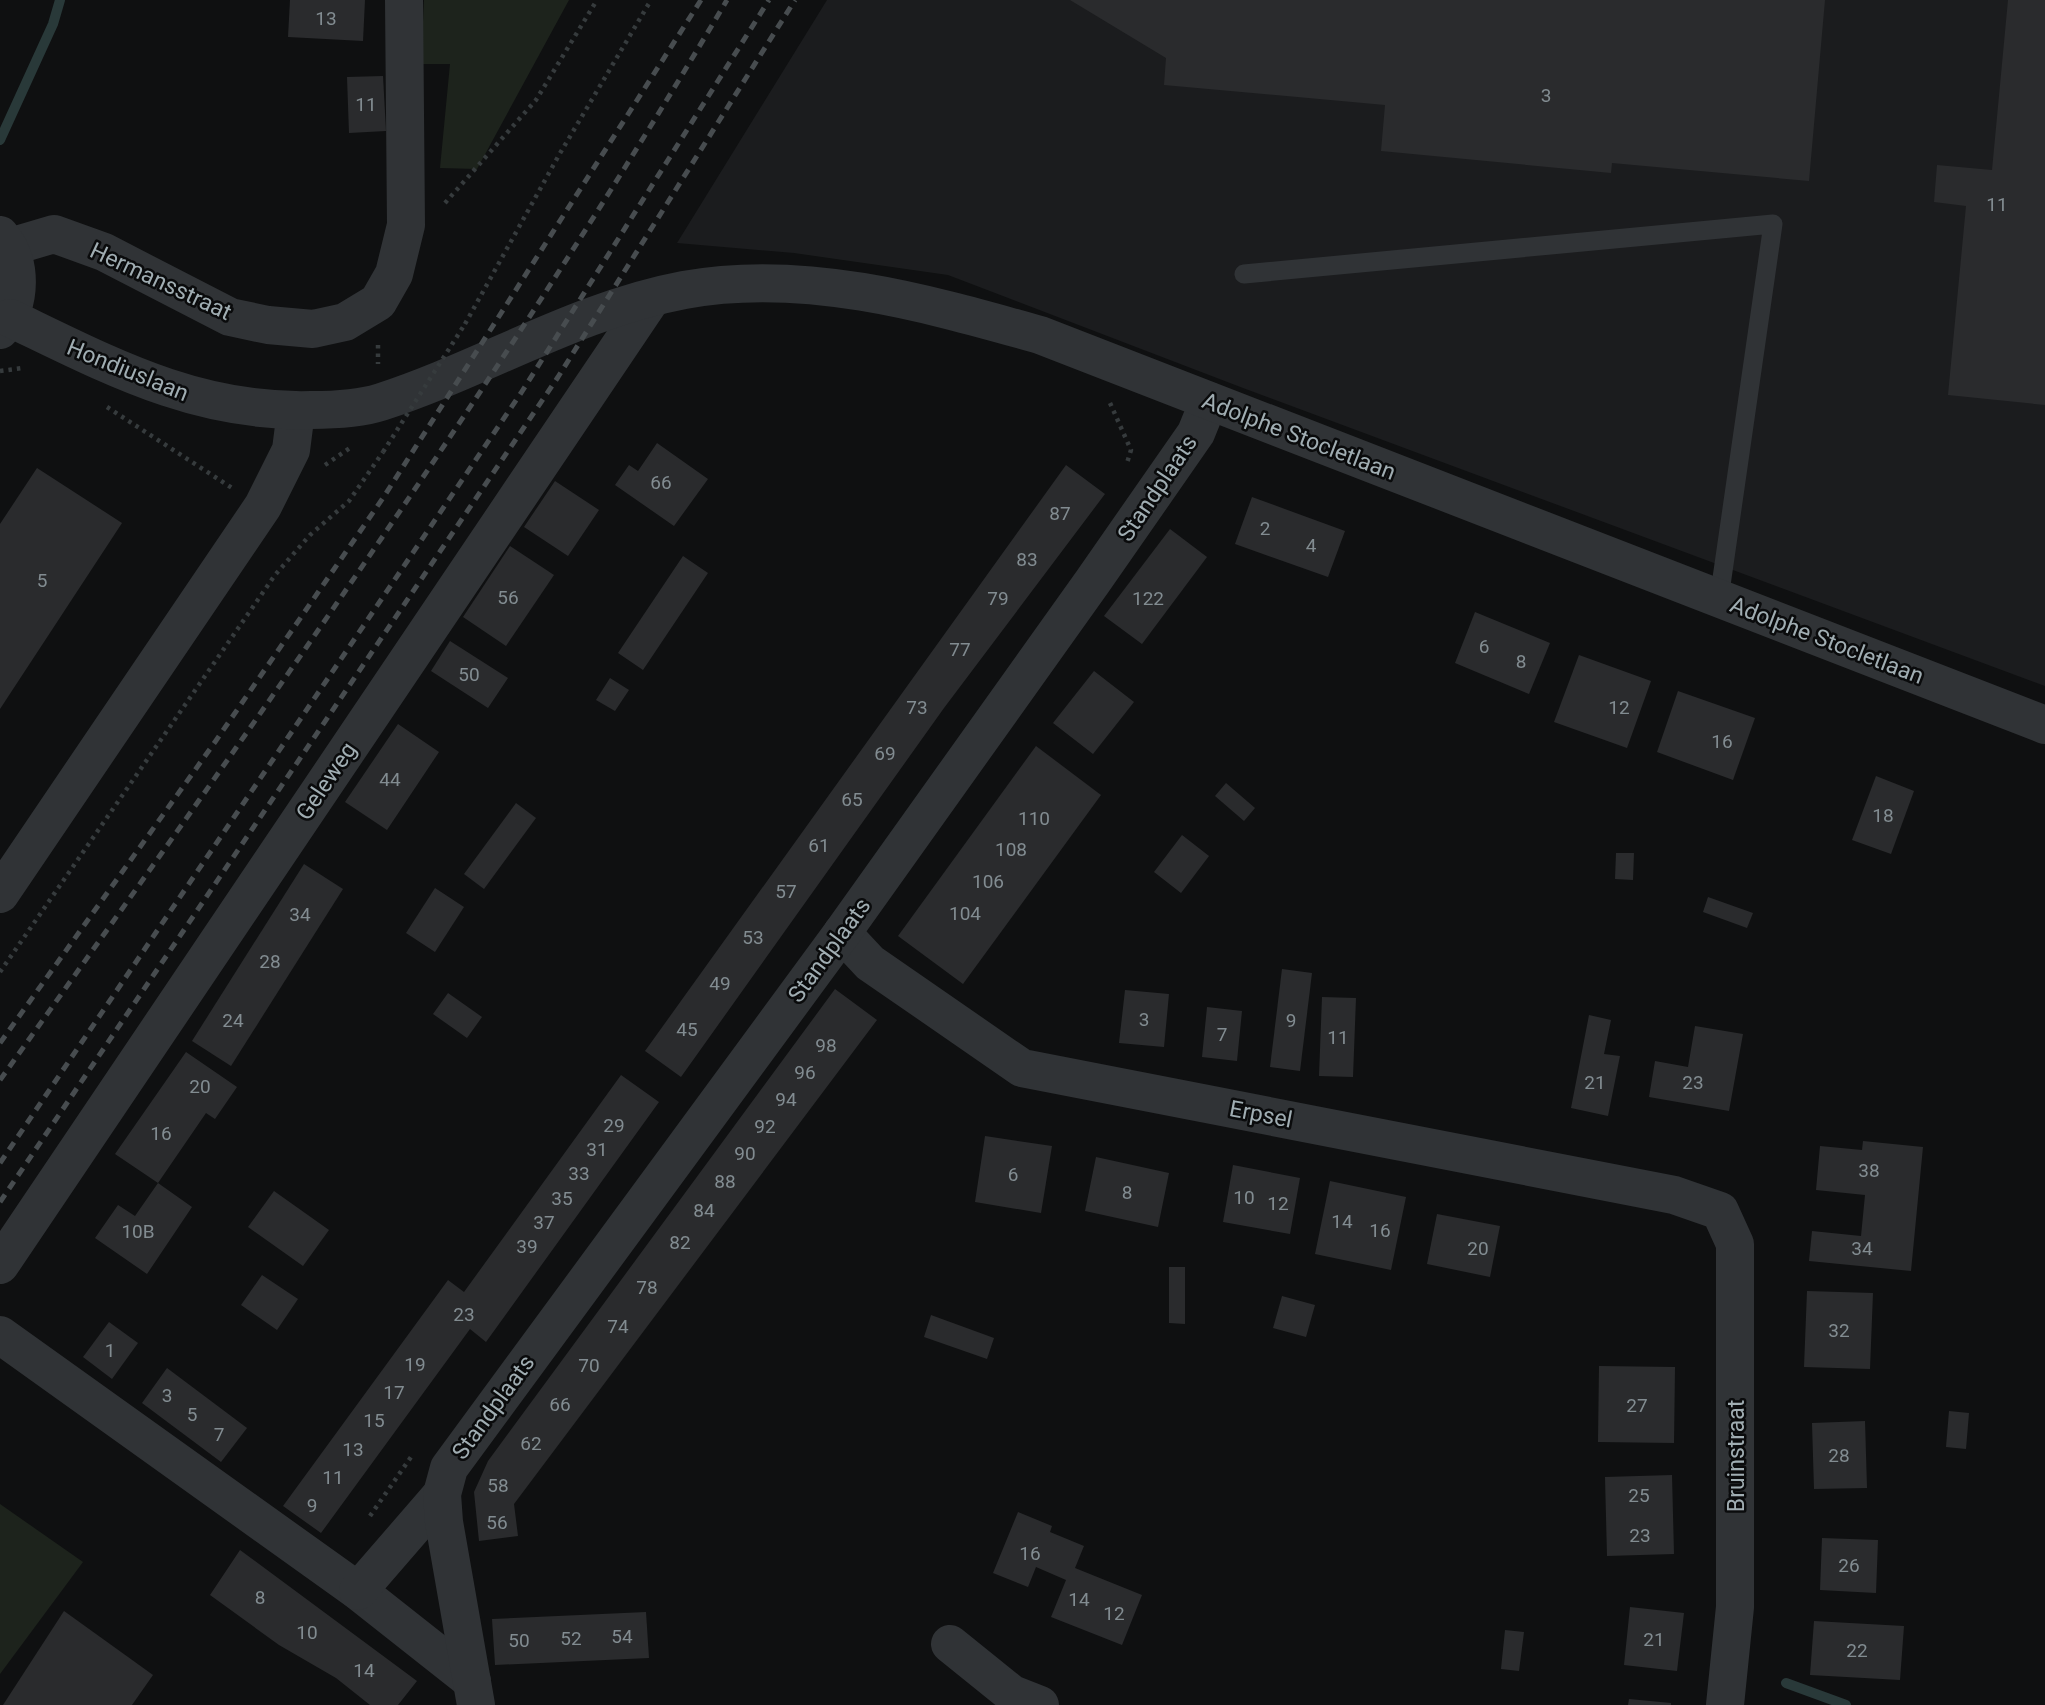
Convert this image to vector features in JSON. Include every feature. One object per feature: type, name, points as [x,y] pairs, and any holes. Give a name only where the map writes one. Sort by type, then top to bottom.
[{"type":"street","points":[[378,302],[394,274],[406,225],[404,0]]},
{"type":"street","name":"Hermansstraat","points":[[5,241],[54,234],[104,252],[230,317],[268,325],[313,329],[345,322],[378,302]]},
{"type":"street","name":"Hondiuslaan","points":[[5,241],[18,279],[5,324],[165,389],[213,401],[296,411],[337,410],[378,403],[531,339]]},
{"type":"street","name":"Adolphe Stocletlaan","points":[[531,339],[652,298],[747,282],[821,286],[939,307],[1040,335],[2045,725]]},
{"type":"street","name":"Geleweg","points":[[0,1265],[652,298]]},
{"type":"street","name":"Standplaats","points":[[474,1693],[442,1494],[449,1468],[842,933],[1196,433],[1209,401]]},
{"type":"street","points":[[0,894],[262,506],[291,450],[296,411]]},
{"type":"street","name":"Erpsel","points":[[842,933],[870,963],[1022,1068],[1674,1195],[1720,1211]]},
{"type":"street","name":"Bruinstraat","points":[[1720,1211],[1735,1244],[1735,1607],[1725,1705]]},
{"type":"street","name":"Standplaats","points":[[0,1335],[358,1591],[474,1693]]},
{"type":"street","name":"Standplaats","points":[[358,1591],[442,1494]]},
{"type":"street","points":[[950,1644],[1012,1694],[1040,1705]]},
{"type":"lane","points":[[1244,274],[1773,224],[1719,599]]},
{"type":"path","points":[[406,225],[438,211],[536,100],[597,0]]},
{"type":"path","points":[[0,972],[275,575],[310,535],[349,501],[383,452],[465,324],[559,155],[651,0]]},
{"type":"path","points":[[378,302],[378,403]]},
{"type":"path","points":[[0,371],[26,368]]},
{"type":"path","points":[[1108,399],[1121,404]]},
{"type":"path","points":[[104,405],[262,506]]},
{"type":"shaded area","points":[[424,0],[569,0],[477,169],[440,168],[450,64],[421,64]]},
{"type":"shaded area","points":[[827,0],[2045,0],[2045,686],[1243,388],[948,275],[794,253],[677,243]]},
{"type":"shaded area","points":[[0,1504],[83,1562],[0,1674]]},
{"type":"building","points":[[290,0],[365,0],[363,41],[288,37]]},
{"type":"building","points":[[1070,0],[1825,0],[1809,181],[1612,163],[1611,173],[1381,151],[1385,105],[1164,85],[1166,58]]},
{"type":"building","points":[[2008,0],[2045,0],[2045,405],[1948,395],[1966,206],[1934,202],[1937,165],[1992,170]]},
{"type":"building","points":[[383,76],[386,131],[349,133],[347,77]]},
{"type":"building","points":[[657,443],[708,479],[674,526],[615,485],[629,465],[638,471]]},
{"type":"building","points":[[1066,465],[1105,494],[944,708],[681,1077],[645,1051]]},
{"type":"building","points":[[37,468],[122,523],[0,709],[0,524]]},
{"type":"building","points":[[555,481],[599,510],[568,556],[524,527]]},
{"type":"building","points":[[1252,497],[1345,531],[1328,577],[1235,544]]},
{"type":"building","points":[[1170,529],[1207,557],[1142,644],[1104,616]]},
{"type":"building","points":[[510,546],[554,575],[506,646],[463,617]]},
{"type":"building","points":[[683,556],[708,573],[643,670],[618,653]]},
{"type":"building","points":[[1475,612],[1550,643],[1529,694],[1455,663]]},
{"type":"building","points":[[450,641],[508,678],[488,708],[431,671]]},
{"type":"building","points":[[1579,655],[1651,681],[1627,748],[1554,722]]},
{"type":"building","points":[[1094,671],[1134,702],[1093,754],[1053,723]]},
{"type":"building","points":[[610,678],[629,690],[615,711],[596,700]]},
{"type":"building","points":[[1678,691],[1755,718],[1733,780],[1657,752]]},
{"type":"building","points":[[398,724],[439,752],[387,830],[345,802]]},
{"type":"building","points":[[1036,746],[1101,795],[963,984],[898,936]]},
{"type":"building","points":[[1876,776],[1914,791],[1891,854],[1852,840]]},
{"type":"building","points":[[1226,783],[1255,808],[1244,821],[1215,796]]},
{"type":"building","points":[[516,803],[536,818],[484,889],[464,874]]},
{"type":"building","points":[[1182,835],[1209,856],[1181,893],[1154,872]]},
{"type":"building","points":[[1616,853],[1634,853],[1633,880],[1615,879]]},
{"type":"building","points":[[304,864],[343,889],[231,1066],[192,1041]]},
{"type":"building","points":[[435,888],[464,907],[435,952],[406,933]]},
{"type":"building","points":[[1708,897],[1753,913],[1747,928],[1703,912]]},
{"type":"building","points":[[1282,969],[1312,973],[1300,1071],[1270,1067]]},
{"type":"building","points":[[835,989],[877,1020],[514,1504],[518,1536],[479,1541],[474,1492],[488,1461]]},
{"type":"building","points":[[1125,990],[1169,994],[1164,1047],[1119,1043]]},
{"type":"building","points":[[448,993],[482,1017],[467,1038],[433,1014]]},
{"type":"building","points":[[1322,997],[1356,998],[1353,1077],[1319,1076]]},
{"type":"building","points":[[1207,1007],[1242,1011],[1237,1061],[1202,1057]]},
{"type":"building","points":[[1589,1015],[1611,1020],[1604,1054],[1620,1056],[1608,1116],[1571,1108]]},
{"type":"building","points":[[1695,1026],[1743,1034],[1729,1111],[1649,1097],[1655,1061],[1688,1067]]},
{"type":"building","points":[[186,1052],[237,1087],[215,1119],[206,1113],[158,1183],[115,1154]]},
{"type":"building","points":[[621,1075],[659,1102],[486,1342],[470,1329],[321,1533],[283,1506],[448,1280],[464,1292]]},
{"type":"building","points":[[985,1136],[1052,1146],[1041,1213],[975,1202]]},
{"type":"building","points":[[1863,1141],[1923,1147],[1911,1271],[1809,1261],[1812,1231],[1861,1236],[1865,1195],[1816,1190],[1820,1146],[1862,1150]]},
{"type":"building","points":[[1096,1157],[1169,1173],[1158,1227],[1085,1211]]},
{"type":"building","points":[[1233,1165],[1300,1178],[1290,1234],[1223,1222]]},
{"type":"building","points":[[1330,1181],[1406,1197],[1391,1270],[1315,1254]]},
{"type":"building","points":[[158,1183],[192,1207],[147,1274],[95,1238],[118,1205],[135,1216]]},
{"type":"building","points":[[274,1191],[329,1230],[303,1266],[248,1227]]},
{"type":"building","points":[[1437,1214],[1500,1226],[1490,1277],[1427,1264]]},
{"type":"building","points":[[1169,1267],[1185,1267],[1185,1324],[1169,1323]]},
{"type":"building","points":[[262,1275],[298,1299],[277,1330],[241,1305]]},
{"type":"building","points":[[1807,1291],[1873,1293],[1870,1369],[1804,1367]]},
{"type":"building","points":[[1282,1296],[1315,1305],[1306,1337],[1273,1328]]},
{"type":"building","points":[[931,1315],[994,1338],[987,1359],[924,1337]]},
{"type":"building","points":[[109,1322],[138,1343],[112,1379],[83,1357]]},
{"type":"building","points":[[1599,1366],[1675,1367],[1674,1443],[1598,1442]]},
{"type":"building","points":[[167,1368],[247,1428],[221,1462],[142,1403]]},
{"type":"building","points":[[1949,1411],[1969,1413],[1966,1449],[1946,1447]]},
{"type":"building","points":[[1865,1421],[1867,1488],[1814,1489],[1812,1423]]},
{"type":"building","points":[[1672,1475],[1674,1554],[1607,1556],[1605,1477]]},
{"type":"building","points":[[1018,1512],[1052,1526],[1050,1532],[1084,1546],[1075,1568],[1142,1595],[1122,1645],[1051,1617],[1066,1580],[1036,1567],[1028,1587],[993,1573]]},
{"type":"building","points":[[1822,1538],[1878,1540],[1876,1593],[1820,1590]]},
{"type":"building","points":[[240,1550],[417,1681],[398,1705],[370,1705],[336,1678],[279,1645],[210,1595]]},
{"type":"building","points":[[1630,1607],[1684,1613],[1677,1671],[1624,1665]]},
{"type":"building","points":[[64,1611],[153,1675],[132,1705],[3,1705]]},
{"type":"building","points":[[646,1612],[649,1658],[495,1665],[492,1619]]},
{"type":"building","points":[[1814,1621],[1904,1626],[1900,1680],[1810,1675]]},
{"type":"building","points":[[1505,1630],[1524,1632],[1519,1671],[1501,1669]]},
{"type":"building","points":[[1629,1699],[1671,1703],[1671,1705],[1628,1705]]},
{"type":"waterway","points":[[0,140],[53,24],[60,0]]},
{"type":"waterway","points":[[1786,1683],[1846,1705]]},
{"type":"railway","points":[[0,1043],[215,742],[383,498],[701,0]]},
{"type":"railway","points":[[0,1080],[282,682],[466,413],[643,139],[727,0]]},
{"type":"railway","points":[[0,1163],[521,393],[769,0]]},
{"type":"railway","points":[[0,1202],[558,377],[795,0]]}]
